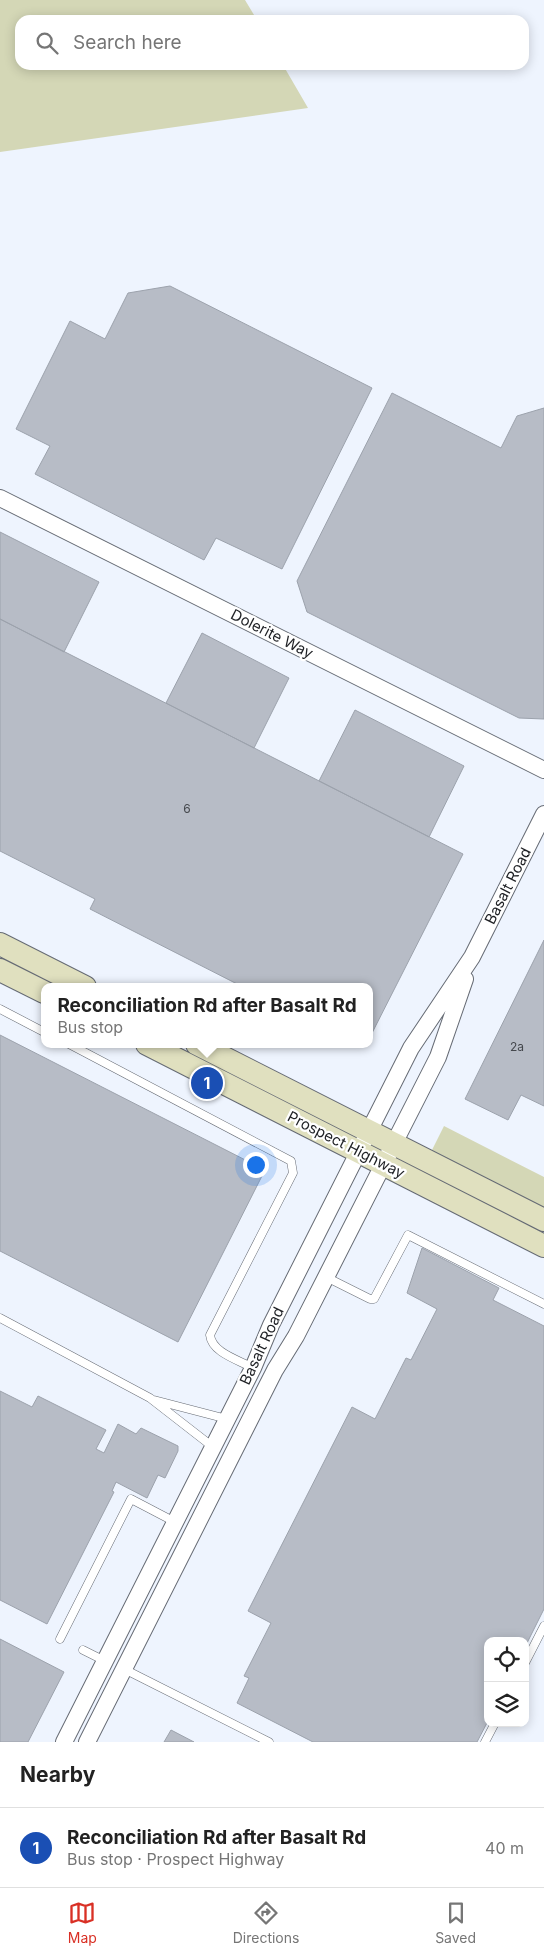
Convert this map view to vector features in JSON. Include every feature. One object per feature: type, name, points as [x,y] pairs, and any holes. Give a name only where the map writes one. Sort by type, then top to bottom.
[{"type":"main road","points":[[0,944],[77,983]]},
{"type":"main road","points":[[0,970],[41,990]]},
{"type":"main road","name":"Prospect Highway","points":[[155,1048],[544,1246]]},
{"type":"main road","name":"Prospect Highway","points":[[205,1048],[544,1220]]},
{"type":"street","name":"Dolerite Way","points":[[0,498],[544,770]]},
{"type":"street","name":"Basalt Road","points":[[64,1742],[228,1419],[253,1368],[271,1325],[411,1048],[472,957],[544,814]]},
{"type":"street","name":"Basalt Road","points":[[87,1742],[438,1057],[472,957]]},
{"type":"street","points":[[216,1442],[237,1446]]},
{"type":"lane","points":[[0,1009],[41,1030]]},
{"type":"lane","points":[[77,1048],[291,1161],[293,1173],[210,1336],[211,1343],[216,1349],[253,1368]]},
{"type":"lane","points":[[326,1277],[374,1299],[408,1235],[544,1304]]},
{"type":"lane","points":[[0,1318],[150,1398],[216,1442]]},
{"type":"lane","points":[[150,1398],[228,1419]]},
{"type":"lane","points":[[60,1639],[131,1500],[175,1522]]},
{"type":"lane","points":[[529,1655],[544,1626]]},
{"type":"lane","points":[[83,1650],[105,1661]]},
{"type":"lane","points":[[124,1668],[269,1742]]},
{"type":"lane","points":[[486,1742],[493,1727]]},
{"type":"green space","points":[[0,0],[245,0],[254,15],[15,15],[15,70],[286,70],[308,108],[0,152]]},
{"type":"green space","points":[[444,1126],[544,1177],[544,1209],[431,1152]]},
{"type":"building","points":[[170,286],[372,388],[282,569],[216,538],[204,560],[35,474],[50,446],[16,429],[70,321],[105,339],[128,293]]},
{"type":"building","points":[[392,393],[501,448],[517,416],[544,408],[544,719],[519,718],[307,612],[297,581]]},
{"type":"building","points":[[0,532],[99,582],[64,652],[0,619]]},
{"type":"building","points":[[0,619],[463,854],[373,1031],[373,983],[235,983],[90,909],[95,899],[0,851]]},
{"type":"building","points":[[202,633],[289,678],[254,748],[166,703]]},
{"type":"building","points":[[355,710],[464,766],[429,837],[319,781]]},
{"type":"building","points":[[544,940],[544,1106],[521,1095],[508,1120],[465,1099]]},
{"type":"building","points":[[0,1035],[265,1170],[178,1342],[0,1251]]},
{"type":"building","points":[[422,1248],[499,1288],[493,1300],[544,1326],[544,1609],[529,1639],[529,1637],[484,1637],[485,1727],[477,1742],[313,1742],[237,1703],[249,1678],[244,1676],[271,1623],[248,1611],[352,1407],[375,1419],[406,1358],[411,1360],[437,1309],[407,1293]]},
{"type":"building","points":[[0,1391],[32,1407],[38,1396],[106,1430],[96,1449],[104,1453],[118,1424],[136,1434],[141,1428],[178,1446],[178,1451],[165,1478],[158,1475],[147,1498],[116,1482],[112,1491],[114,1492],[47,1624],[0,1600]]},
{"type":"building","points":[[0,1639],[64,1672],[28,1742],[0,1742]]},
{"type":"building","points":[[171,1730],[194,1742],[164,1742]]},
{"type":"place","name":"Reconciliation Rd after Basalt Rd","points":[[207,1083]]}]
